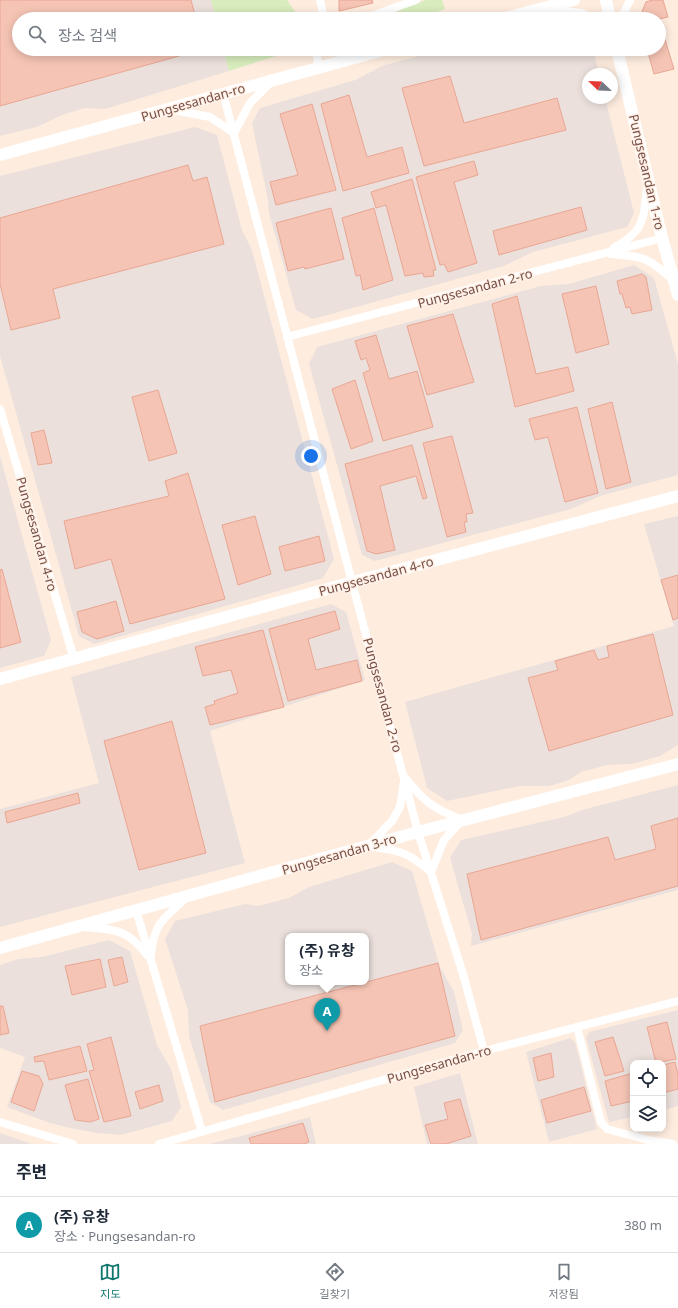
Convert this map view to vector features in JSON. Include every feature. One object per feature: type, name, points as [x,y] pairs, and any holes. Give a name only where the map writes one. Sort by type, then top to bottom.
[{"type":"street","points":[[320,0],[323,12]]},
{"type":"street","points":[[383,12],[416,0]]},
{"type":"street","points":[[536,10],[548,0]]},
{"type":"street","points":[[528,12],[574,0]]},
{"type":"street","points":[[606,0],[609,12]]},
{"type":"street","points":[[624,12],[630,0]]},
{"type":"street","points":[[536,10],[574,12]]},
{"type":"street","points":[[317,56],[319,66]]},
{"type":"street","name":"Pungsesandan-ro","points":[[0,155],[359,56]]},
{"type":"street","name":"Pungsesandan 1-ro","points":[[619,56],[662,238],[678,294]]},
{"type":"street","points":[[171,109],[197,113],[210,117],[234,133],[250,103],[272,81]]},
{"type":"street","name":"Pungsesandan 2-ro","points":[[223,93],[418,832],[463,974],[484,1051]]},
{"type":"street","points":[[604,253],[628,239],[644,220],[648,177]]},
{"type":"street","name":"Pungsesandan 2-ro","points":[[287,337],[662,238]]},
{"type":"street","points":[[604,253],[635,256],[647,259],[674,281]]},
{"type":"street","name":"Pungsesandan 4-ro","points":[[0,409],[74,660]]},
{"type":"street","name":"Pungsesandan 4-ro","points":[[0,680],[353,582],[678,496]]},
{"type":"street","name":"Pungsesandan 3-ro","points":[[0,948],[462,820],[678,764]]},
{"type":"street","points":[[369,846],[400,850],[414,858],[431,872],[444,840],[462,820],[434,808],[421,797],[404,777]]},
{"type":"street","points":[[369,846],[392,821],[400,807],[404,777]]},
{"type":"street","points":[[151,960],[153,936],[158,926],[189,895]]},
{"type":"street","points":[[136,910],[202,1132]]},
{"type":"street","points":[[77,926],[112,929],[128,934],[151,960]]},
{"type":"street","name":"Pungsesandan-ro","points":[[159,1144],[484,1051],[678,1001]]},
{"type":"street","points":[[577,1027],[601,1122],[607,1129],[648,1140],[673,1144]]},
{"type":"street","points":[[0,1122],[73,1144]]},
{"type":"shaded area","points":[[0,0],[211,0],[214,12],[12,12],[12,56],[225,56],[229,71],[105,109],[85,108],[62,115],[37,127],[0,136]]},
{"type":"shaded area","points":[[418,56],[595,56],[598,68],[582,68],[582,104],[607,104],[634,213],[627,227],[533,252],[504,266],[313,319],[296,310],[269,213],[268,200],[252,123],[260,108],[355,80],[382,66]]},
{"type":"shaded area","points":[[195,127],[217,135],[242,230],[252,250],[334,559],[323,578],[94,644],[79,636],[0,356],[0,176]]},
{"type":"shaded area","points":[[634,265],[654,278],[678,364],[678,475],[600,496],[571,509],[375,561],[362,555],[309,364],[317,347],[541,286],[569,284]]},
{"type":"shaded area","points":[[0,456],[51,640],[44,656],[0,668]]},
{"type":"shaded area","points":[[678,516],[678,745],[660,756],[632,764],[607,765],[581,772],[569,780],[550,786],[520,786],[447,801],[427,788],[405,702],[674,626],[644,524]]},
{"type":"shaded area","points":[[331,604],[346,612],[365,680],[210,731],[245,863],[0,927],[0,809],[99,783],[71,677]]},
{"type":"shaded area","points":[[678,785],[678,890],[471,946],[472,934],[450,858],[461,840],[564,817],[582,810]]},
{"type":"shaded area","points":[[392,862],[412,871],[440,967],[454,992],[463,1030],[455,1043],[223,1110],[210,1102],[189,1037],[188,1010],[165,939],[175,921],[245,904],[258,906],[289,898],[309,887]]},
{"type":"shaded area","points":[[109,940],[130,951],[157,1045],[171,1069],[181,1107],[172,1121],[121,1135],[97,1133],[70,1128],[50,1123],[7,1107],[25,1057],[0,1048],[0,965],[18,959],[42,957]]},
{"type":"shaded area","points":[[678,1010],[678,1106],[666,1109],[666,1060],[630,1060],[630,1118],[609,1122],[586,1038],[589,1032]]},
{"type":"shaded area","points":[[570,1038],[575,1042],[597,1129],[549,1142],[526,1052]]},
{"type":"shaded area","points":[[460,1073],[478,1144],[427,1144],[414,1087]]},
{"type":"shaded area","points":[[310,1117],[316,1144],[209,1144],[241,1136]]},
{"type":"shaded area","points":[[0,1133],[32,1144],[0,1144]]},
{"type":"green space","points":[[211,0],[287,0],[295,12],[214,12]]},
{"type":"green space","points":[[426,0],[442,0],[445,9],[437,12],[394,12]]},
{"type":"green space","points":[[225,56],[276,56],[229,71]]},
{"type":"building","points":[[0,0],[191,0],[194,12],[12,12],[12,56],[179,56],[0,106]]},
{"type":"building","points":[[339,0],[372,0],[373,3],[339,11]]},
{"type":"building","points":[[652,0],[663,0],[668,17],[666,17],[666,12],[642,12],[646,2]]},
{"type":"building","points":[[666,43],[674,69],[654,74],[649,56],[666,56]]},
{"type":"building","points":[[450,76],[464,123],[557,98],[566,130],[424,166],[402,88]]},
{"type":"building","points":[[349,95],[367,157],[402,147],[409,173],[343,191],[321,104]]},
{"type":"building","points":[[312,104],[336,190],[276,205],[270,182],[298,175],[280,114]]},
{"type":"building","points":[[474,161],[478,175],[454,182],[477,263],[448,272],[444,264],[440,265],[416,177]]},
{"type":"building","points":[[188,165],[193,181],[207,177],[224,244],[53,289],[60,318],[11,330],[0,284],[0,218]]},
{"type":"building","points":[[412,179],[436,270],[433,270],[434,276],[424,277],[423,273],[405,276],[386,205],[376,208],[371,192]]},
{"type":"building","points":[[581,207],[587,230],[499,255],[493,231]]},
{"type":"building","points":[[331,208],[344,259],[305,269],[304,267],[288,271],[276,223]]},
{"type":"building","points":[[374,208],[393,280],[363,290],[360,275],[356,276],[342,218]]},
{"type":"building","points":[[642,274],[646,277],[652,310],[632,314],[630,307],[626,308],[622,294],[620,294],[617,281]]},
{"type":"building","points":[[596,286],[609,344],[576,353],[562,294]]},
{"type":"building","points":[[517,296],[536,374],[568,367],[574,391],[515,407],[492,304]]},
{"type":"building","points":[[453,314],[474,382],[427,395],[407,326]]},
{"type":"building","points":[[376,335],[389,379],[417,371],[433,427],[383,441],[363,373],[370,370],[366,358],[361,360],[355,341]]},
{"type":"building","points":[[355,380],[373,441],[351,449],[332,389]]},
{"type":"building","points":[[158,390],[177,453],[149,461],[132,397]]},
{"type":"building","points":[[612,402],[631,482],[606,489],[588,409]]},
{"type":"building","points":[[577,407],[598,493],[565,502],[548,437],[535,440],[529,419]]},
{"type":"building","points":[[44,430],[52,463],[38,465],[31,433]]},
{"type":"building","points":[[452,436],[473,513],[466,514],[467,522],[464,522],[466,532],[447,537],[423,443]]},
{"type":"building","points":[[412,445],[427,498],[423,499],[416,476],[380,486],[395,550],[376,554],[367,551],[345,464]]},
{"type":"building","points":[[188,473],[225,599],[130,624],[111,559],[75,569],[64,521],[169,496],[165,481]]},
{"type":"building","points":[[255,516],[271,574],[238,585],[222,525]]},
{"type":"building","points":[[319,536],[325,561],[285,571],[279,547]]},
{"type":"building","points":[[2,569],[21,642],[0,648],[0,570]]},
{"type":"building","points":[[678,575],[678,618],[673,620],[661,580]]},
{"type":"building","points":[[116,601],[124,631],[97,639],[82,632],[77,612]]},
{"type":"building","points":[[335,611],[340,629],[308,639],[316,670],[357,660],[362,681],[288,701],[269,629]]},
{"type":"building","points":[[263,630],[284,707],[210,725],[205,707],[215,704],[214,701],[238,693],[231,670],[203,676],[195,647]]},
{"type":"building","points":[[653,634],[673,715],[549,751],[528,678],[558,670],[555,661],[594,650],[598,660],[609,657],[607,646]]},
{"type":"building","points":[[172,721],[206,853],[139,870],[104,741]]},
{"type":"building","points":[[78,793],[80,803],[7,823],[5,812]]},
{"type":"building","points":[[678,818],[678,886],[481,940],[467,874],[608,837],[615,860],[656,849],[651,826]]},
{"type":"building","points":[[122,957],[128,982],[114,986],[108,960]]},
{"type":"building","points":[[100,959],[106,987],[72,995],[65,966]]},
{"type":"building","points":[[438,963],[455,1036],[215,1102],[200,1026],[355,985],[369,985],[369,981]]},
{"type":"building","points":[[0,1006],[3,1006],[9,1033],[0,1035]]},
{"type":"building","points":[[667,1022],[676,1059],[666,1061],[655,1060],[647,1027]]},
{"type":"building","points":[[111,1037],[131,1116],[104,1122],[89,1071],[94,1070],[87,1044]]},
{"type":"building","points":[[613,1037],[624,1071],[605,1076],[595,1042]]},
{"type":"building","points":[[80,1046],[87,1071],[49,1080],[44,1061],[35,1062],[34,1057]]},
{"type":"building","points":[[551,1053],[554,1077],[538,1081],[533,1058]]},
{"type":"building","points":[[675,1062],[678,1075],[678,1089],[666,1092],[666,1064]]},
{"type":"building","points":[[22,1071],[39,1076],[43,1084],[34,1111],[11,1102]]},
{"type":"building","points":[[630,1074],[630,1102],[611,1106],[605,1081]]},
{"type":"building","points":[[88,1079],[99,1119],[90,1122],[75,1120],[65,1085]]},
{"type":"building","points":[[159,1085],[163,1101],[140,1109],[135,1092]]},
{"type":"building","points":[[584,1087],[591,1111],[547,1123],[541,1100]]},
{"type":"building","points":[[460,1099],[471,1136],[446,1144],[431,1144],[425,1125],[448,1119],[444,1103]]},
{"type":"building","points":[[303,1123],[309,1142],[304,1144],[251,1144],[249,1138]]},
{"type":"place","name":"(주) 유창","points":[[327,1031]]}]
